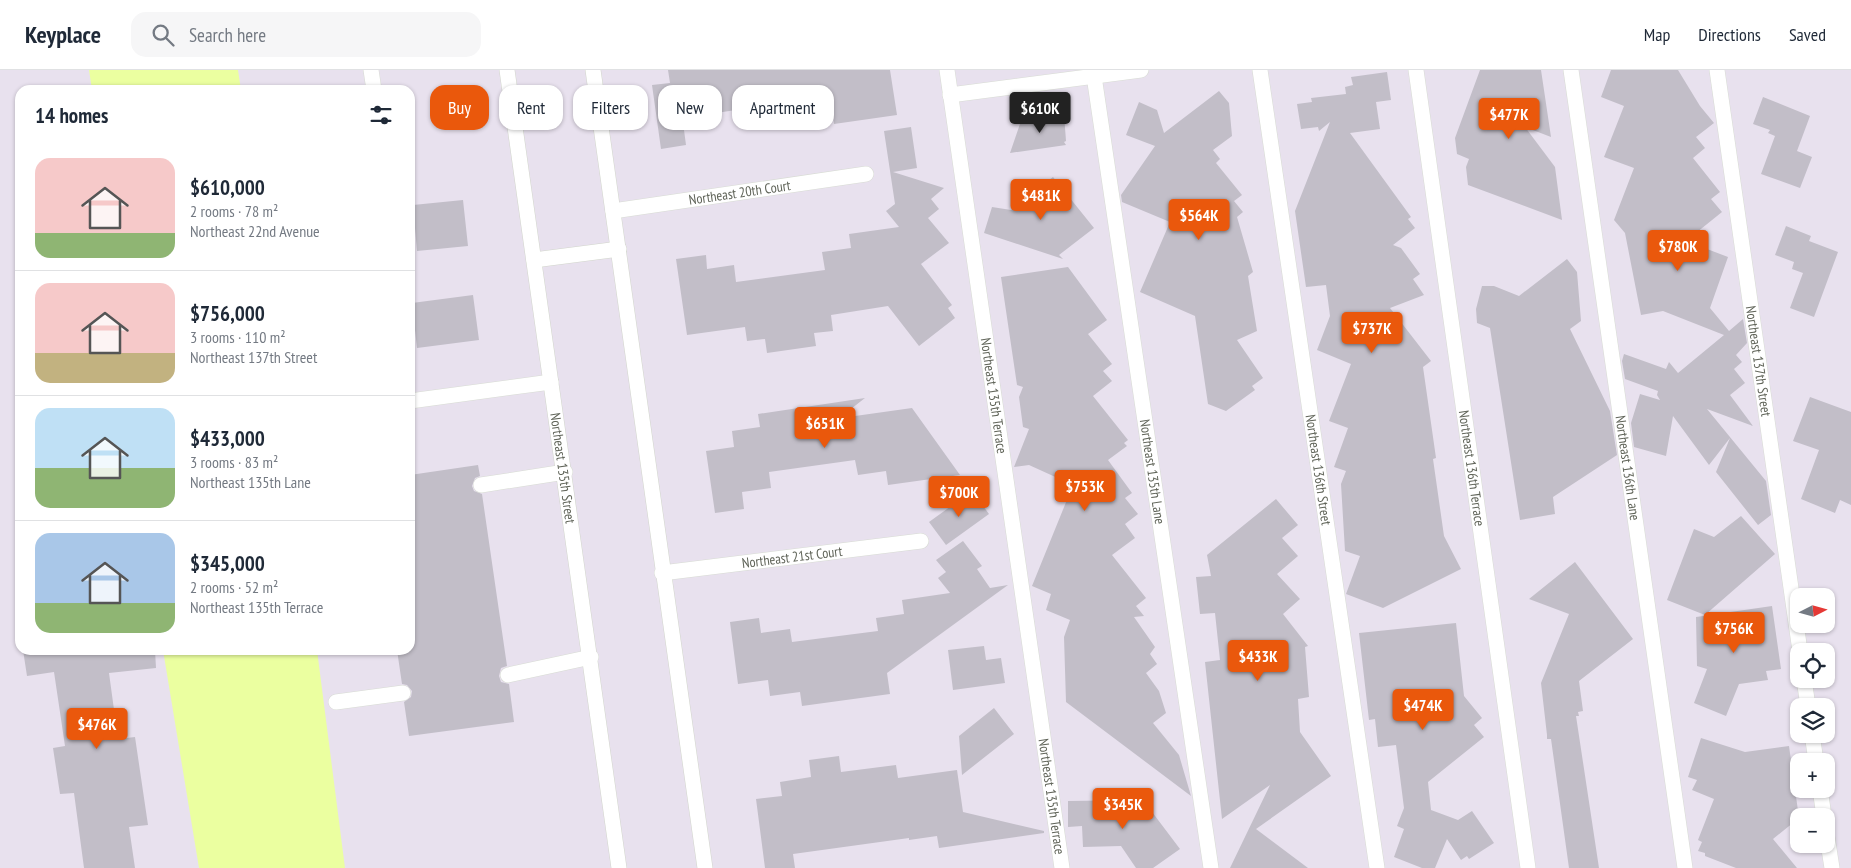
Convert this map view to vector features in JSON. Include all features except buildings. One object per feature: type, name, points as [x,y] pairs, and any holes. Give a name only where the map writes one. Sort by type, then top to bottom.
[{"type":"street","points":[[371,70],[373,85]]},
{"type":"street","name":"Northeast 135th Street","points":[[507,70],[565,472],[619,868]]},
{"type":"street","points":[[593,70],[662,573],[705,868]]},
{"type":"street","name":"Northeast 135th Terrace","points":[[947,70],[1062,868]]},
{"type":"street","points":[[950,95],[1141,70]]},
{"type":"street","name":"Northeast 136th Street","points":[[1260,70],[1377,868]]},
{"type":"street","name":"Northeast 136th Terrace","points":[[1416,70],[1528,868]]},
{"type":"street","name":"Northeast 136th Lane","points":[[1571,70],[1685,868]]},
{"type":"street","name":"Northeast 137th Street","points":[[1716,70],[1799,643]]},
{"type":"street","name":"Northeast 135th Lane","points":[[1094,76],[1211,868]]},
{"type":"street","name":"Northeast 20th Court","points":[[613,211],[866,174]]},
{"type":"street","points":[[534,260],[619,249]]},
{"type":"street","points":[[415,400],[552,382]]},
{"type":"street","points":[[481,485],[565,472]]},
{"type":"street","name":"Northeast 21st Court","points":[[662,573],[921,541]]},
{"type":"street","points":[[508,675],[590,657]]},
{"type":"street","points":[[336,702],[403,693]]},
{"type":"street","points":[[1830,853],[1832,868]]},
{"type":"shaded area","points":[[89,70],[238,70],[240,85],[91,85]]},
{"type":"shaded area","points":[[164,655],[318,655],[345,868],[199,868]]}]
